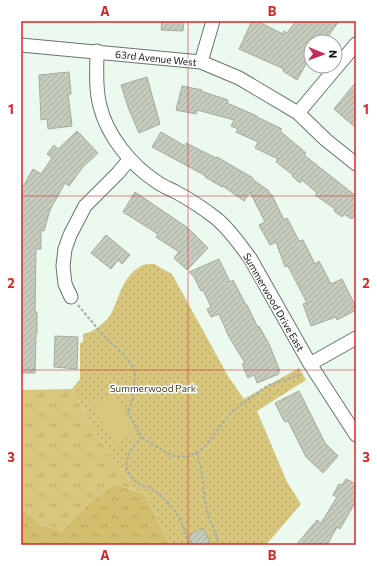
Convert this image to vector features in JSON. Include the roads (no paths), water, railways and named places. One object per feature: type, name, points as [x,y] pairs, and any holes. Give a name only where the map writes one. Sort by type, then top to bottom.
[{"type":"street","points":[[202,62],[213,21]]},
{"type":"street","points":[[298,113],[356,44]]},
{"type":"street","name":"63rd Avenue West","points":[[21,45],[202,62],[239,78],[298,113],[326,140],[356,164]]},
{"type":"street","name":"Summerwood Drive East","points":[[97,51],[97,82],[100,107],[112,134],[129,160],[158,183],[190,200],[217,220],[250,258],[312,366],[356,435]]},
{"type":"street","points":[[71,297],[65,284],[63,266],[65,249],[70,235],[85,206],[129,160]]},
{"type":"street","points":[[312,366],[356,338]]},
{"type":"park label","name":"Summerwood Park","points":[[153,388]]}]
